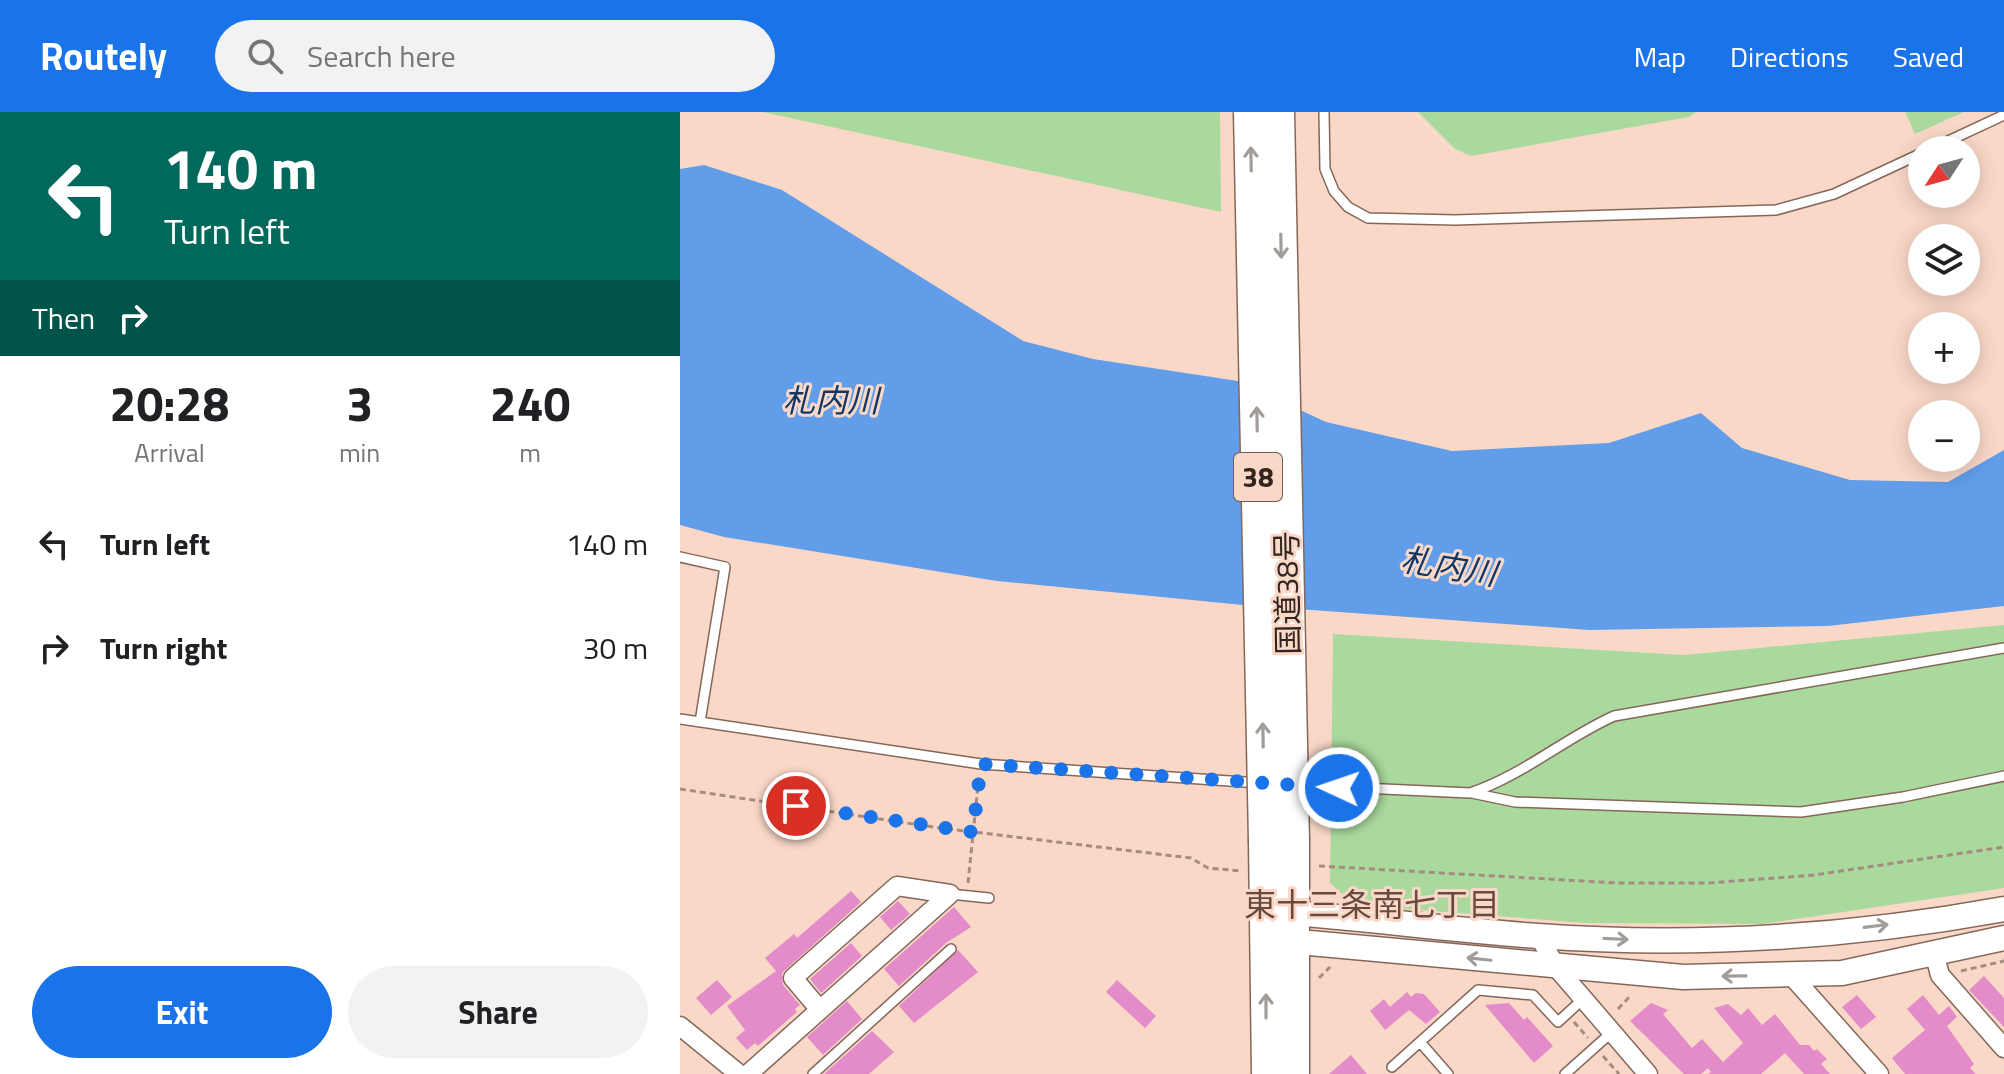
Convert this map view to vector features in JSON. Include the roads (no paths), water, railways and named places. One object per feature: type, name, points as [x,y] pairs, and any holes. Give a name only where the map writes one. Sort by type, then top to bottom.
[{"type":"highway","name":"国道38号","points":[[1250,112],[1279,841]]},
{"type":"highway","name":"国道38号","points":[[1278,112],[1280,926],[1293,1074]]},
{"type":"highway","name":"国道38号","points":[[1268,1074],[1280,926]]},
{"type":"street","points":[[820,1010],[793,978],[897,886],[958,895]]},
{"type":"street","points":[[748,1074],[958,895]]},
{"type":"street","points":[[1280,926],[1634,940],[1784,938],[2004,909]]},
{"type":"street","points":[[1280,926],[1556,967],[1683,977],[1842,973],[1937,964],[2004,938]]},
{"type":"street","points":[[1539,936],[1556,967],[1583,999],[1615,1025],[1648,1074]]},
{"type":"street","points":[[1937,964],[2004,1048]]},
{"type":"street","points":[[1791,975],[1879,1074]]},
{"type":"street","points":[[680,1026],[739,1074]]},
{"type":"lane","points":[[1324,112],[1325,169],[1334,191],[1348,207],[1368,218],[1455,220],[1776,210],[1834,194],[1908,160]]},
{"type":"lane","points":[[1959,136],[2004,115]]},
{"type":"lane","points":[[680,557],[725,567],[700,722]]},
{"type":"lane","points":[[1470,793],[1491,786],[1581,731],[1614,716],[2004,648]]},
{"type":"lane","points":[[680,719],[981,764],[1087,774],[1470,793],[1515,802],[1801,812],[1903,797],[2004,776]]},
{"type":"lane","points":[[958,895],[989,898]]},
{"type":"lane","points":[[813,1074],[951,949]]},
{"type":"lane","points":[[1392,1067],[1478,990],[1533,995],[1558,1022],[1583,999]]},
{"type":"lane","points":[[1565,1074],[1615,1025]]},
{"type":"lane","points":[[1420,1042],[1448,1074]]},
{"type":"water","name":"札内川","points":[[704,165],[782,190],[1023,341],[1093,359],[1238,381],[1326,422],[1452,451],[1609,443],[1701,413],[1742,448],[1850,480],[1948,482],[1966,472],[1980,472],[1980,464],[2004,450],[2004,606],[1828,626],[1589,630],[1243,605],[997,581],[724,537],[680,525],[680,169]]},
{"type":"district","name":"東十三条南七丁目","points":[[1372,905]]}]
